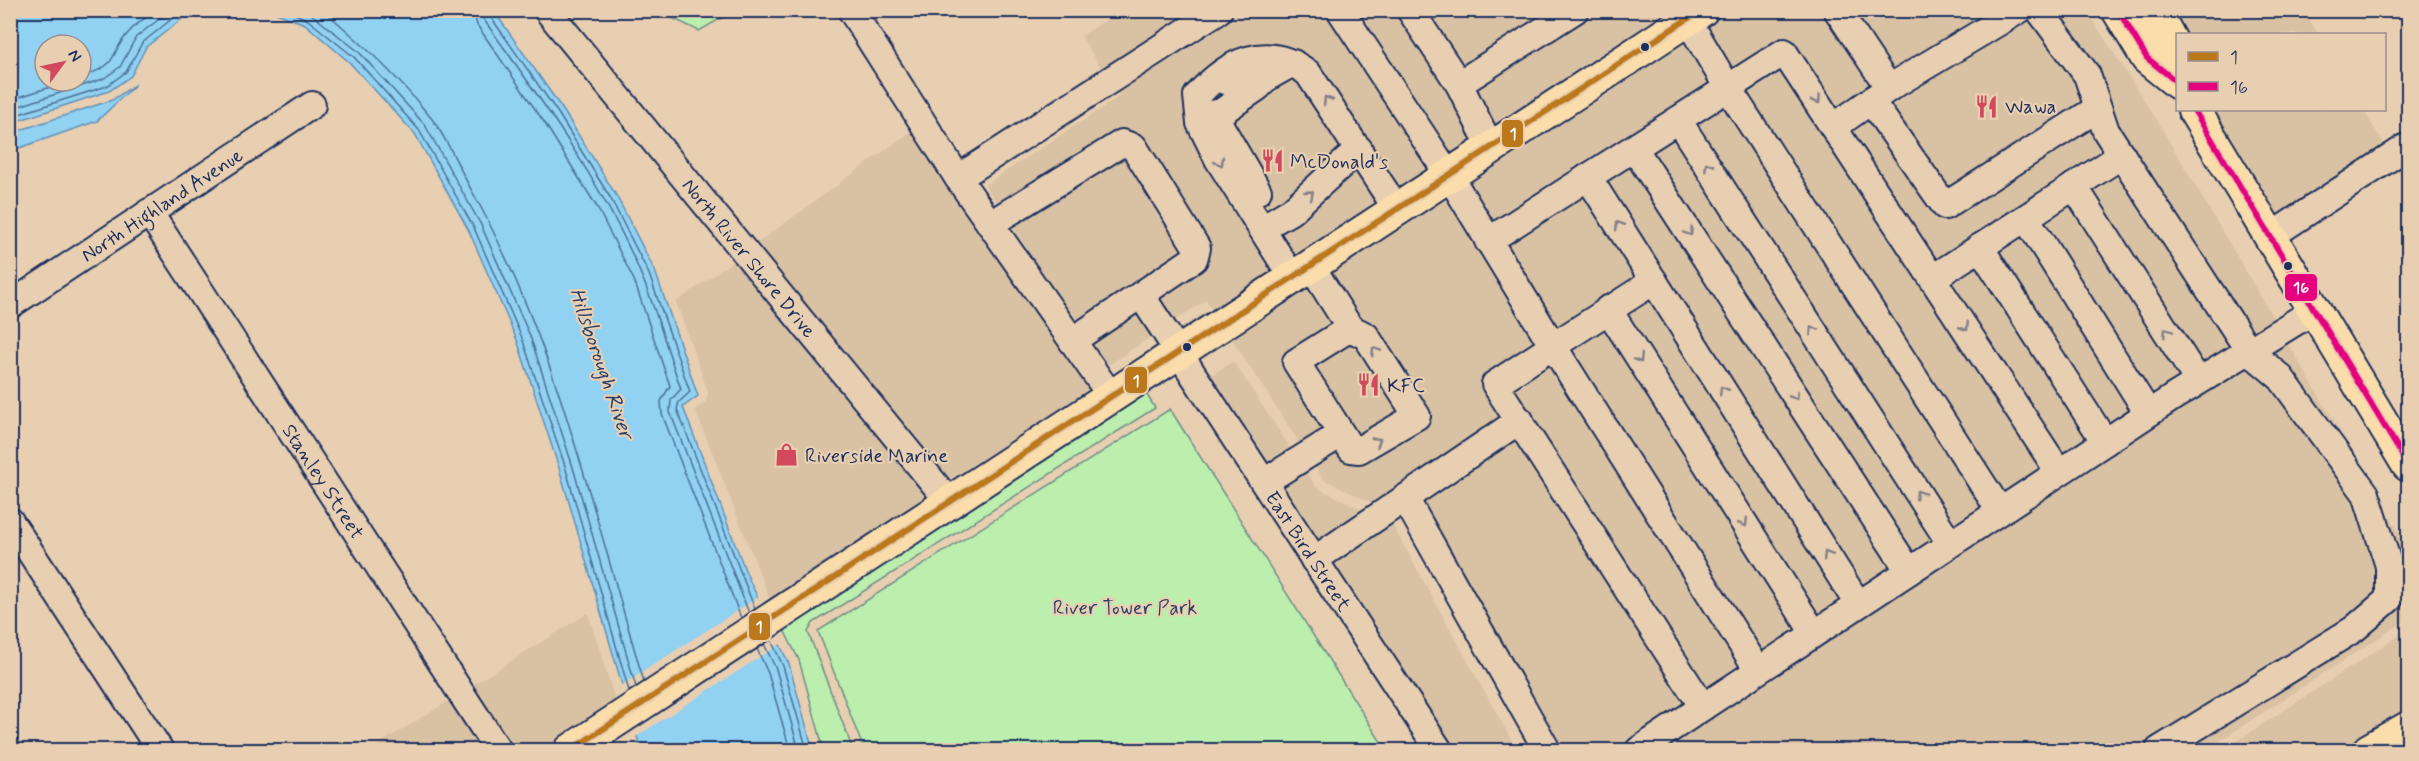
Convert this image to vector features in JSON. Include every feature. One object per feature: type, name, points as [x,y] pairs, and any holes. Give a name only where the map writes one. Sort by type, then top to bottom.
[{"type":"main road","points":[[2118,10],[2147,58],[2176,81]]},
{"type":"main road","points":[[2157,12],[2171,41],[2176,66]]},
{"type":"main road","points":[[571,750],[951,504],[1111,396],[1492,150],[1691,14]]},
{"type":"main road","points":[[2195,111],[2315,310],[2404,450]]},
{"type":"main road","points":[[2369,750],[2409,728]]},
{"type":"street","name":"North River Shore Drive","points":[[547,10],[951,504]]},
{"type":"street","points":[[851,10],[958,178],[1111,396]]},
{"type":"street","points":[[958,178],[1219,10]]},
{"type":"street","points":[[1340,10],[1450,177],[1552,346],[1758,670]]},
{"type":"street","points":[[1410,10],[1459,84],[1492,150]]},
{"type":"street","points":[[1459,84],[1575,10]]},
{"type":"street","points":[[1835,126],[1880,94],[2019,10]]},
{"type":"street","points":[[2039,10],[2087,75],[2106,131],[2248,351],[2281,378],[2366,494],[2389,566],[2389,598],[2354,629],[2159,750]]},
{"type":"street","points":[[1845,13],[1880,94],[1945,206],[2098,108]]},
{"type":"street","points":[[1691,14],[1728,88],[2000,511]]},
{"type":"street","points":[[1488,241],[1784,52],[1835,126],[2059,472]]},
{"type":"street","points":[[1350,328],[1296,362],[1351,449],[1359,450],[1417,416],[1366,336],[1350,328],[1260,226],[1213,150],[1200,123],[1197,96],[1213,78],[1233,64],[1276,56],[1293,63],[1308,73],[1317,84],[1398,211]]},
{"type":"street","points":[[1260,226],[1263,200],[1221,127],[1212,100],[1220,83],[1233,76],[1268,77],[1293,63]]},
{"type":"street","name":"North Highland Avenue","points":[[10,305],[312,105]]},
{"type":"street","points":[[1678,120],[1950,543]]},
{"type":"street","points":[[990,224],[1122,143],[1134,147],[1197,248],[1194,259],[1072,341]]},
{"type":"street","points":[[2271,236],[2409,146]]},
{"type":"street","points":[[1634,148],[1909,571]]},
{"type":"street","points":[[1260,226],[1291,211],[1359,149]]},
{"type":"street","points":[[1933,278],[2122,155]]},
{"type":"street","points":[[1588,177],[1858,604]]},
{"type":"street","points":[[2074,186],[2198,381]]},
{"type":"street","name":"Stanley Street","points":[[150,212],[498,750]]},
{"type":"street","points":[[2026,218],[2148,413]]},
{"type":"street","points":[[1980,247],[2105,442]]},
{"type":"street","points":[[1654,281],[1496,384],[1703,707]]},
{"type":"street","name":"East Bird Street","points":[[1141,295],[1439,750]]},
{"type":"street","points":[[1608,309],[1814,633]]},
{"type":"street","points":[[1639,750],[2148,413],[2315,310]]},
{"type":"street","points":[[1314,560],[1520,420]]},
{"type":"street","points":[[1264,482],[1341,434]]},
{"type":"street","points":[[1405,498],[1547,750]]},
{"type":"street","points":[[10,521],[160,750]]},
{"type":"shaded area","points":[[1120,11],[2087,11],[2158,122],[2408,547],[2408,619],[2205,750],[1529,750],[1400,517],[1323,479],[1206,300],[1104,368],[985,185],[1119,97],[1081,36]]},
{"type":"shaded area","points":[[2184,11],[2304,11],[2317,33],[2176,33],[2162,25]]},
{"type":"shaded area","points":[[2213,111],[2364,111],[2386,147],[2276,219]]},
{"type":"shaded area","points":[[920,125],[1109,376],[1202,314],[1204,318],[954,488],[756,244]]},
{"type":"shaded area","points":[[736,259],[933,502],[772,605],[695,409],[706,402],[708,392],[676,302]]},
{"type":"shaded area","points":[[1233,361],[1316,487],[1392,524],[1517,750],[1454,750],[1210,376]]},
{"type":"shaded area","points":[[588,613],[617,706],[551,750],[513,750],[471,686]]},
{"type":"shaded area","points":[[2408,630],[2408,712],[2345,750],[2223,750]]},
{"type":"shaded area","points":[[450,700],[483,750],[369,750]]},
{"type":"green space","points":[[658,11],[734,11],[699,31]]},
{"type":"green space","points":[[1144,390],[1155,408],[813,623],[808,632],[853,750],[824,750],[799,660],[782,626]]},
{"type":"green space","name":"River Tower Park","points":[[1170,409],[1386,750],[864,750],[818,631]]},
{"type":"water","points":[[11,10],[200,10],[186,16],[146,47],[131,76],[109,91],[11,123]]},
{"type":"water","name":"Hillsborough River","points":[[271,11],[494,11],[563,110],[616,195],[655,271],[698,396],[683,407],[747,575],[789,664],[813,750],[641,750],[559,468],[517,340],[469,231],[415,134],[349,62],[305,24]]},
{"type":"water","points":[[136,84],[97,121],[11,151],[11,133],[112,100]]},
{"type":"pier","points":[[760,596],[782,643],[634,738],[619,687]]},
{"type":"transit line","name":"1","points":[[571,750],[1701,10]]},
{"type":"transit line","name":"16","points":[[2118,10],[2147,58],[2176,81]]},
{"type":"transit line","name":"16","points":[[2195,111],[2408,465]]},
{"type":"place","name":"Wawa","points":[[1987,106]]},
{"type":"place","name":"McDonald's","points":[[1272,161]]},
{"type":"place","name":"KFC","points":[[1369,385]]},
{"type":"place","name":"Riverside Marine","points":[[787,455]]}]
